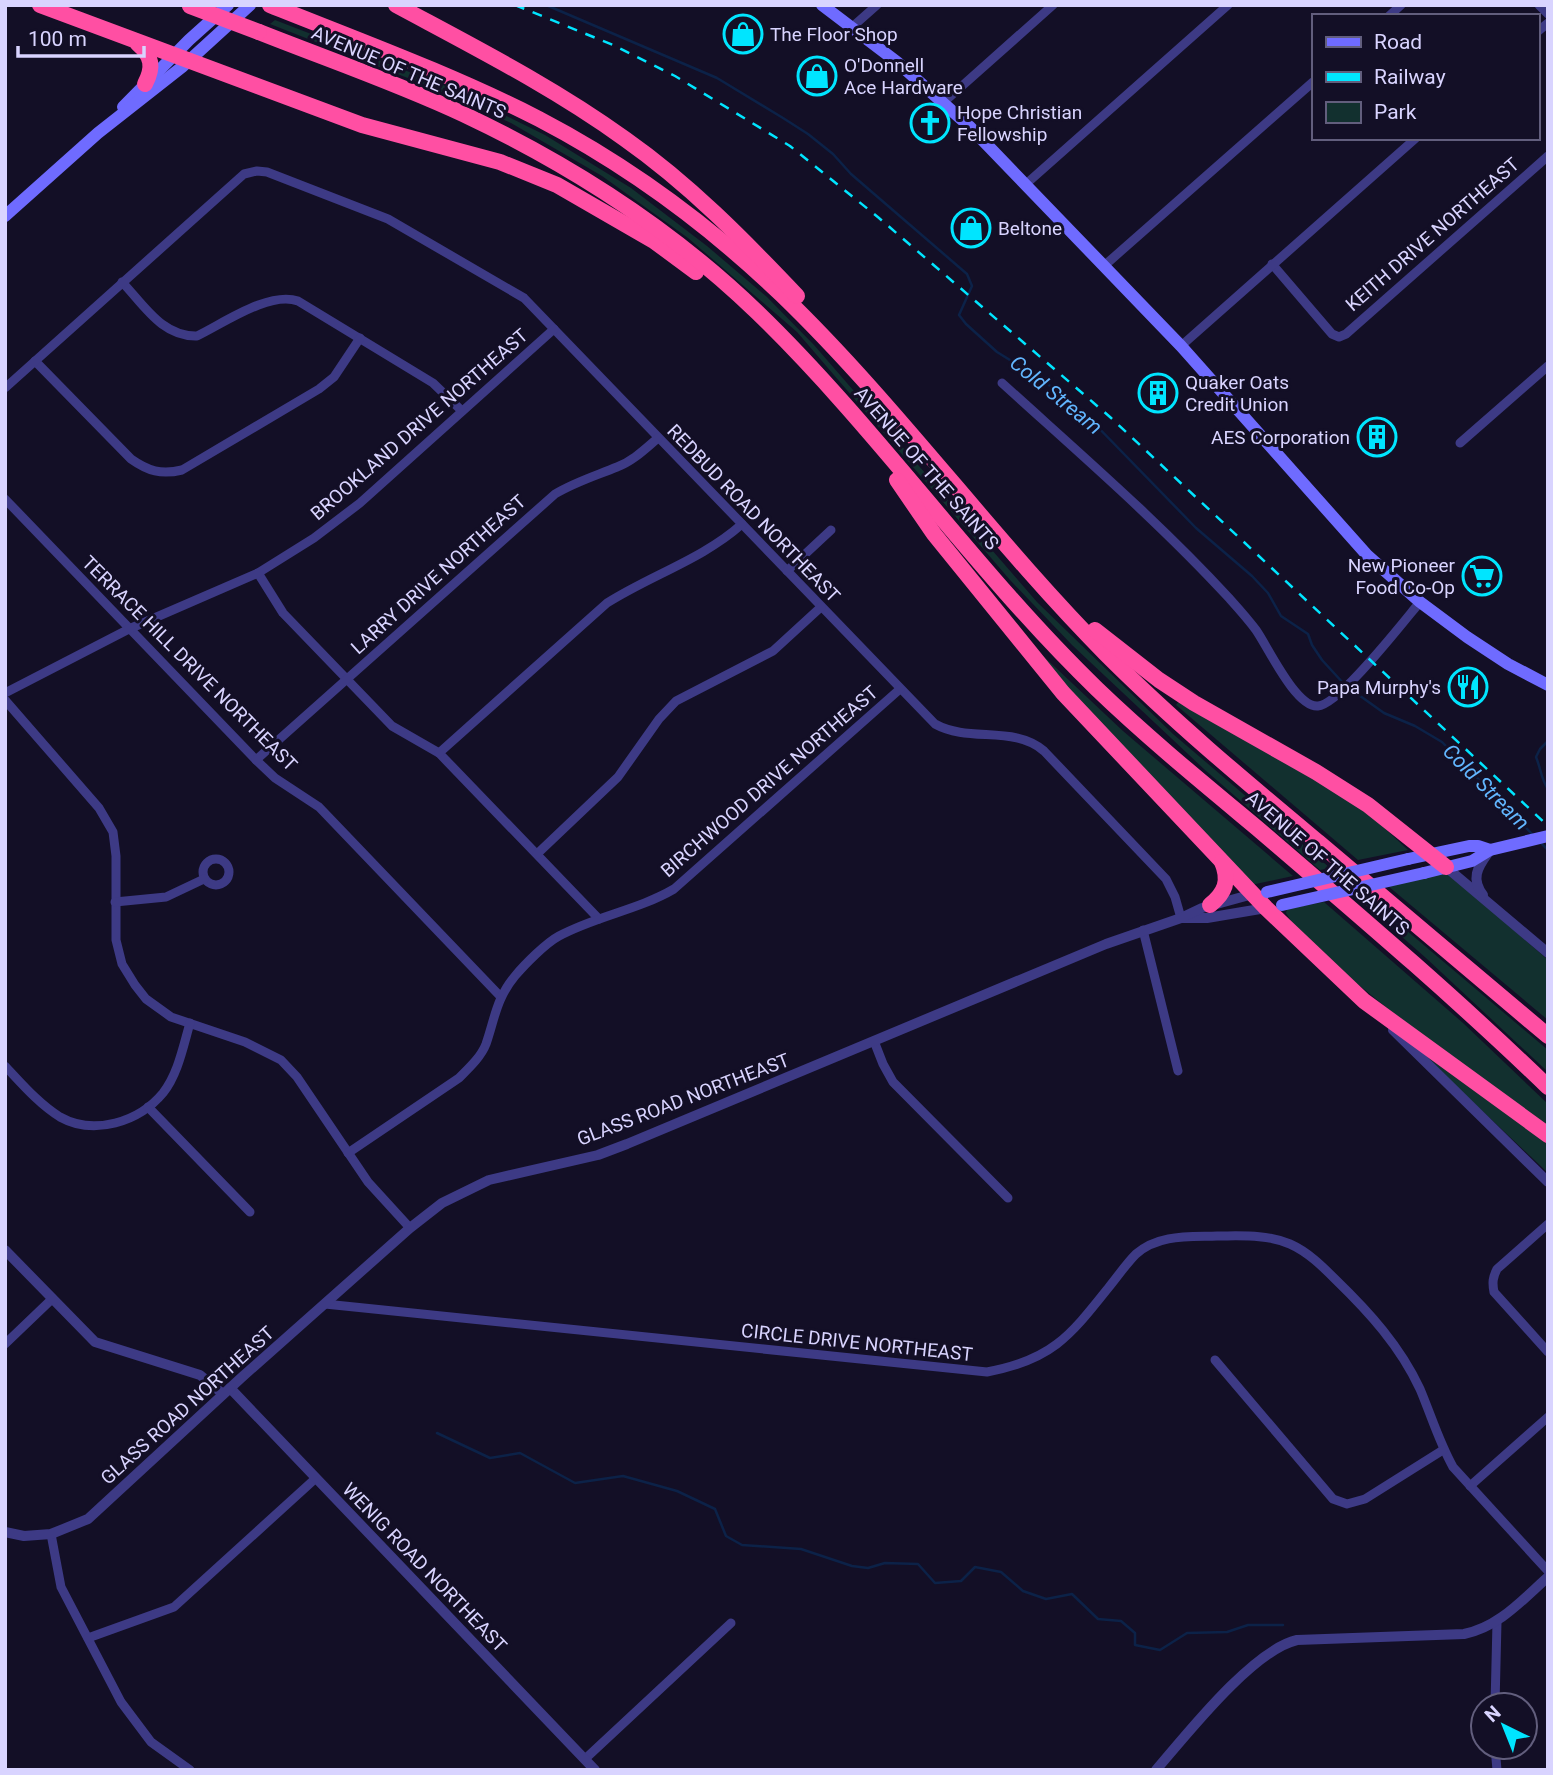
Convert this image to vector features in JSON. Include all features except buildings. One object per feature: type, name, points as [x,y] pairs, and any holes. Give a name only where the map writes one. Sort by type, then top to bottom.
[{"type":"highway","points":[[40,5],[362,125],[488,159],[557,185],[654,241],[712,284],[754,309]]},
{"type":"highway","points":[[396,5],[565,98],[662,167],[693,193],[799,298],[838,352]]},
{"type":"highway","name":"AVENUE OF THE SAINTS","points":[[189,6],[460,112],[518,141],[565,168],[648,223],[717,276],[754,309],[825,382],[1019,608],[1098,690],[1434,983],[1548,1087]]},
{"type":"highway","name":"AVENUE OF THE SAINTS","points":[[277,8],[474,89],[538,119],[638,178],[734,252],[781,294],[838,352],[1040,583],[1105,652],[1176,720],[1548,1036]]},
{"type":"highway","points":[[136,42],[148,53],[151,64],[151,73],[145,85]]},
{"type":"highway","points":[[878,444],[899,483],[934,534],[1026,650],[1220,860],[1267,900],[1364,1001],[1548,1135]]},
{"type":"highway","points":[[1040,583],[1159,680],[1194,704],[1341,787],[1385,817],[1446,867]]},
{"type":"highway","points":[[1210,905],[1222,893],[1226,883],[1225,870],[1220,860]]},
{"type":"main road","points":[[5,216],[99,133],[151,94],[228,5]]},
{"type":"main road","points":[[99,133],[145,85],[250,5]]},
{"type":"main road","points":[[822,5],[944,102],[1026,184],[1181,346],[1367,555],[1420,601],[1479,645],[1548,685]]},
{"type":"main road","points":[[1267,900],[1424,873],[1472,861],[1490,850],[1548,836]]},
{"type":"main road","points":[[1267,900],[1408,859],[1469,846],[1490,850]]},
{"type":"street","points":[[851,28],[877,5]]},
{"type":"street","points":[[944,102],[1053,5]]},
{"type":"street","points":[[1026,184],[1228,5]]},
{"type":"street","points":[[1539,5],[1548,14]]},
{"type":"street","points":[[1105,265],[1312,83]]},
{"type":"street","points":[[1181,346],[1414,140]]},
{"type":"street","name":"KEITH DRIVE NORTHEAST","points":[[1272,264],[1332,334],[1339,337],[1346,334],[1548,156]]},
{"type":"street","name":"REDBUD ROAD NORTHEAST","points":[[122,282],[234,181],[244,174],[257,171],[267,172],[388,219],[517,293],[923,714],[947,731],[1014,737],[1037,745],[1166,879],[1181,918]]},
{"type":"street","points":[[5,388],[122,282],[163,326],[173,333],[185,336],[197,336],[272,299],[289,298],[298,301],[433,383],[462,411]]},
{"type":"street","name":"BROOKLAND DRIVE NORTHEAST","points":[[5,693],[130,629],[258,573],[314,538],[340,519],[554,329]]},
{"type":"street","points":[[36,360],[131,459],[156,472],[170,473],[182,470],[319,389],[339,370],[360,338]]},
{"type":"street","points":[[1460,443],[1548,366]]},
{"type":"street","points":[[1540,373],[1548,382]]},
{"type":"street","points":[[1002,383],[1114,484],[1230,598],[1256,630],[1307,704],[1325,705],[1333,699],[1420,601]]},
{"type":"street","name":"LARRY DRIVE NORTHEAST","points":[[256,760],[345,678],[555,494],[576,481],[619,467],[638,456],[659,438]]},
{"type":"street","name":"TERRACE HILL DRIVE NORTHEAST","points":[[5,499],[256,760],[275,778],[319,807],[500,996]]},
{"type":"street","points":[[439,753],[607,603],[634,586],[725,540],[742,524]]},
{"type":"street","points":[[787,571],[831,530]]},
{"type":"street","points":[[258,573],[284,613],[391,726],[439,753],[599,919]]},
{"type":"street","points":[[537,854],[618,777],[659,719],[676,701],[773,651],[821,607]]},
{"type":"street","name":"BIRCHWOOD DRIVE NORTHEAST","points":[[348,1153],[459,1078],[485,1047],[500,996],[516,974],[557,937],[599,919],[653,901],[674,889],[900,689]]},
{"type":"street","points":[[5,700],[99,808],[113,832],[116,856],[116,940],[122,964],[135,985],[171,1017],[255,1046],[281,1060],[297,1077],[381,1198],[411,1228]]},
{"type":"street","points":[[1489,902],[1480,892],[1475,879],[1477,870],[1490,850]]},
{"type":"street","points":[[1446,867],[1548,953]]},
{"type":"street","points":[[115,902],[166,897],[204,880]]},
{"type":"street","points":[[1181,918],[1207,919],[1267,900]]},
{"type":"street","points":[[1181,918],[1210,905],[1267,900]]},
{"type":"street","name":"GLASS ROAD NORTHEAST","points":[[5,1532],[24,1536],[51,1534],[88,1519],[324,1304],[442,1202],[489,1180],[598,1155],[1143,930],[1181,918]]},
{"type":"street","points":[[1143,930],[1178,1071]]},
{"type":"street","points":[[1364,1001],[1548,1182]]},
{"type":"street","points":[[5,1066],[43,1105],[63,1118],[83,1125],[106,1126],[127,1119],[148,1107],[163,1093],[173,1076],[190,1023]]},
{"type":"street","points":[[874,1041],[893,1082],[1008,1198]]},
{"type":"street","points":[[148,1107],[250,1212]]},
{"type":"street","points":[[1548,1224],[1497,1269],[1493,1277],[1494,1292],[1548,1352]]},
{"type":"street","name":"CIRCLE DRIVE NORTHEAST","points":[[324,1304],[987,1372],[1006,1369],[1056,1347],[1070,1336],[1133,1257],[1154,1243],[1181,1237],[1258,1236],[1289,1243],[1306,1252],[1372,1316],[1387,1334],[1418,1386],[1452,1467],[1548,1571]]},
{"type":"street","name":"WENIG ROAD NORTHEAST","points":[[5,1250],[95,1342],[200,1375],[227,1391],[316,1478],[595,1770]]},
{"type":"street","points":[[5,1344],[52,1299]]},
{"type":"street","points":[[1215,1360],[1333,1499],[1347,1504],[1365,1499],[1443,1450]]},
{"type":"street","points":[[1470,1486],[1548,1417]]},
{"type":"street","points":[[88,1638],[174,1607],[316,1478]]},
{"type":"street","points":[[51,1534],[61,1587],[121,1702],[151,1742],[190,1770]]},
{"type":"street","points":[[1156,1770],[1222,1696],[1268,1653],[1283,1643],[1297,1640],[1464,1634],[1483,1630],[1497,1622],[1548,1577]]},
{"type":"street","points":[[1495,1691],[1497,1622]]},
{"type":"street","points":[[585,1759],[731,1623]]},
{"type":"green space","points":[[275,20],[443,85],[545,135],[631,188],[707,246],[767,297],[814,345],[1037,602],[1173,734],[1330,868],[1320,870],[1205,770],[1072,645],[1010,580],[797,332],[688,238],[602,176],[511,123],[423,84],[270,24]]},
{"type":"green space","points":[[1039,652],[1123,731],[1293,876],[1251,885],[1037,654]]},
{"type":"green space","points":[[1179,701],[1363,808],[1408,850],[1358,860],[1176,705]]},
{"type":"green space","points":[[1448,872],[1548,960],[1548,1020],[1388,886]]},
{"type":"green space","points":[[1361,892],[1548,1050],[1548,1072],[1353,894]]},
{"type":"green space","points":[[1324,902],[1463,1023],[1548,1104],[1548,1127],[1377,1000],[1317,949],[1286,913],[1287,909]]},
{"type":"green space","points":[[1419,1047],[1548,1142],[1548,1173],[1438,1069]]},
{"type":"waterway","name":"Cold Stream","points":[[546,5],[717,78],[808,134],[833,154],[851,174],[967,274],[972,286],[959,315],[966,324],[997,352],[1044,381],[1089,418],[1196,528],[1252,576],[1268,593],[1281,616],[1308,634],[1322,660],[1344,684]]},
{"type":"waterway","name":"Cold Stream","points":[[1349,688],[1384,713],[1415,726],[1442,742],[1533,835]]},
{"type":"waterway","points":[[1548,741],[1536,757],[1548,789]]},
{"type":"waterway","name":"Cold Stream","points":[[1540,842],[1548,850]]},
{"type":"waterway","points":[[437,1433],[490,1458],[520,1453],[575,1483],[623,1476],[677,1491],[715,1509],[726,1536],[742,1545],[801,1549],[852,1566],[868,1568],[885,1563],[918,1564],[935,1583],[961,1581],[975,1567],[1001,1572],[1023,1591],[1046,1599],[1072,1594],[1098,1619],[1121,1621],[1135,1633],[1135,1645],[1160,1650],[1187,1633],[1227,1632],[1248,1625],[1283,1625]]},
{"type":"railway","points":[[515,5],[613,45],[675,76],[790,146],[879,218],[1110,417],[1548,826]]},
{"type":"place","name":"The Floor Shop","points":[[743,34]]},
{"type":"place","name":"O'Donnell Ace Hardware","points":[[817,76]]},
{"type":"place","name":"Hope Christian Fellowship","points":[[930,123]]},
{"type":"place","name":"Beltone","points":[[971,228]]},
{"type":"place","name":"Quaker Oats Credit Union","points":[[1158,393]]},
{"type":"place","name":"AES Corporation","points":[[1377,437]]},
{"type":"place","name":"New Pioneer Food Co-Op","points":[[1482,576]]},
{"type":"place","name":"Papa Murphy's","points":[[1468,687]]}]
